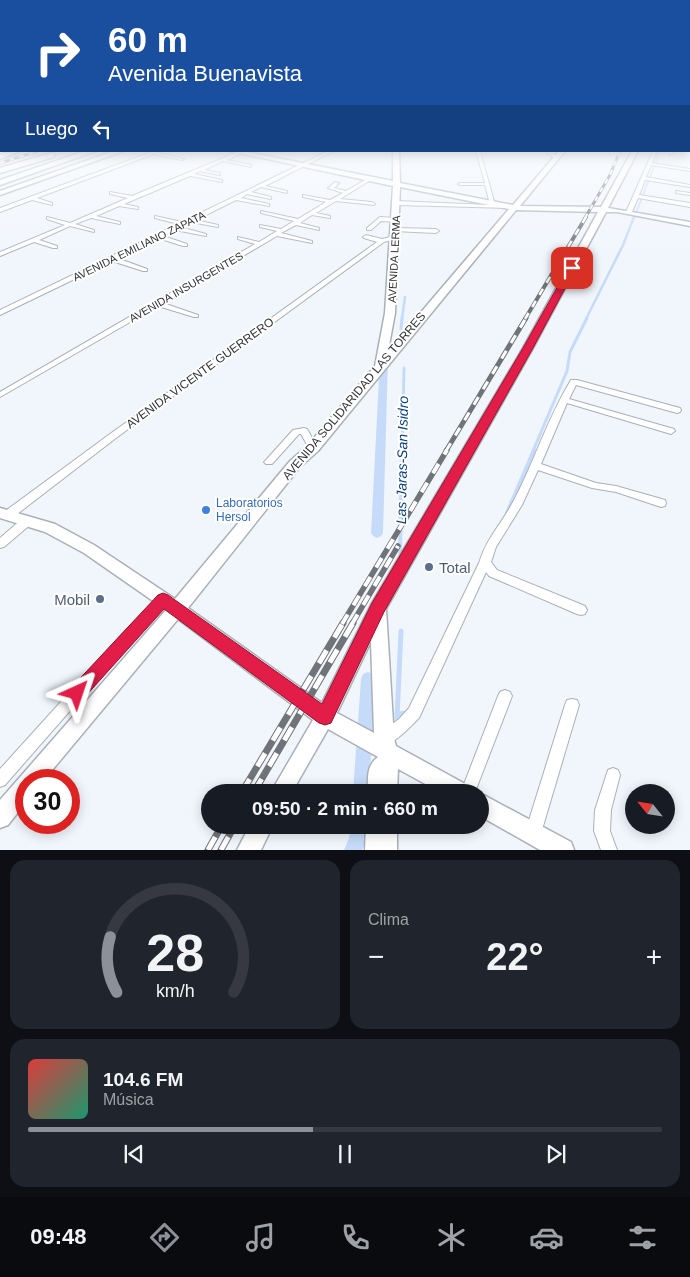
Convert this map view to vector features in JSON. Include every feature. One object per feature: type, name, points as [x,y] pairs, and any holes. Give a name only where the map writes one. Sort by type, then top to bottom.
[{"type":"main road","points":[[0,193],[39,180]]},
{"type":"main road","points":[[380,180],[492,205],[515,208],[633,212],[690,224]]},
{"type":"main road","name":"AVENIDA LERMA","points":[[380,366],[390,314],[396,220],[401,203],[399,180]]},
{"type":"main road","name":"AVENIDA SOLIDARIDAD LAS TORRES","points":[[40,769],[170,604],[295,464],[313,448],[380,366],[539,180]]},
{"type":"main road","points":[[286,784],[325,717],[378,608],[528,348],[619,180]]},
{"type":"main road","points":[[4,514],[69,537],[170,604],[325,717],[375,742],[446,784]]},
{"type":"main road","points":[[378,608],[375,742],[378,784]]},
{"type":"main road","points":[[375,742],[385,784]]},
{"type":"main road","points":[[0,817],[15,799]]},
{"type":"main road","points":[[489,809],[563,850]]},
{"type":"main road","points":[[248,850],[257,834]]},
{"type":"main road","points":[[376,850],[377,834]]},
{"type":"main road","points":[[386,834],[386,850]]},
{"type":"street","points":[[0,210],[81,180]]},
{"type":"street","points":[[0,254],[176,180]]},
{"type":"street","points":[[194,180],[200,181]]},
{"type":"street","points":[[214,180],[220,181]]},
{"type":"street","name":"AVENIDA EMILIANO ZAPATA","points":[[0,313],[274,180]]},
{"type":"street","name":"AVENIDA INSURGENTES","points":[[0,395],[369,180]]},
{"type":"street","points":[[401,203],[492,205],[486,180]]},
{"type":"street","points":[[633,212],[647,180]]},
{"type":"street","points":[[663,180],[690,186]]},
{"type":"street","points":[[337,184],[330,188],[348,193]]},
{"type":"street","points":[[460,184],[487,184]]},
{"type":"street","points":[[261,186],[285,192]]},
{"type":"street","points":[[678,192],[690,194]]},
{"type":"street","points":[[112,193],[133,198]]},
{"type":"street","points":[[247,193],[269,198]]},
{"type":"street","points":[[305,196],[334,201],[372,204]]},
{"type":"street","points":[[641,196],[690,205]]},
{"type":"street","points":[[31,198],[50,204]]},
{"type":"street","points":[[236,198],[267,205]]},
{"type":"street","points":[[119,204],[136,208]]},
{"type":"street","points":[[263,212],[317,229]]},
{"type":"street","points":[[312,214],[328,217]]},
{"type":"street","points":[[91,216],[118,223]]},
{"type":"street","points":[[157,217],[183,224]]},
{"type":"street","points":[[49,218],[92,231]]},
{"type":"street","points":[[369,229],[380,219],[396,220]]},
{"type":"street","points":[[191,220],[216,226]]},
{"type":"street","points":[[262,226],[310,242]]},
{"type":"street","points":[[176,228],[204,235]]},
{"type":"street","name":"AVENIDA VICENTE GUERRERO","points":[[4,514],[382,240],[396,234],[436,231]]},
{"type":"street","points":[[158,236],[185,245]]},
{"type":"street","points":[[366,237],[382,240]]},
{"type":"street","points":[[240,238],[261,244]]},
{"type":"street","points":[[34,240],[55,247]]},
{"type":"street","points":[[113,259],[145,270]]},
{"type":"street","points":[[159,304],[196,316]]},
{"type":"street","points":[[375,742],[404,724],[414,713],[485,563],[494,538],[516,506],[573,383],[577,382],[677,410]]},
{"type":"street","points":[[565,400],[671,432]]},
{"type":"street","points":[[269,462],[296,432],[304,432],[313,448]]},
{"type":"street","points":[[535,465],[595,486],[616,488],[661,503]]},
{"type":"street","points":[[0,544],[27,521]]},
{"type":"street","points":[[485,563],[493,573],[500,577],[581,610]]},
{"type":"street","points":[[0,780],[128,636],[170,604]]},
{"type":"street","points":[[471,784],[505,696]]},
{"type":"street","points":[[533,833],[572,705]]},
{"type":"street","points":[[608,850],[602,831],[603,817],[613,775]]},
{"type":"waterway","points":[[634,218],[649,180]]},
{"type":"waterway","points":[[586,319],[623,245],[634,217]]},
{"type":"waterway","points":[[402,319],[405,297]]},
{"type":"waterway","points":[[401,329],[402,318]]},
{"type":"waterway","points":[[533,451],[567,371],[570,352],[587,318]]},
{"type":"waterway","points":[[377,533],[384,359]]},
{"type":"waterway","name":"Las Jaras-San Isidro","points":[[402,451],[404,368]]},
{"type":"waterway","name":"Las Jaras-San Isidro","points":[[400,552],[402,450]]},
{"type":"waterway","points":[[507,513],[534,450]]},
{"type":"waterway","points":[[397,714],[401,631]]},
{"type":"waterway","points":[[361,784],[368,679]]},
{"type":"waterway","points":[[397,714],[407,713]]},
{"type":"waterway","points":[[397,714],[397,718]]},
{"type":"waterway","points":[[353,850],[358,834]]},
{"type":"railway","points":[[585,218],[607,180]]},
{"type":"railway","points":[[525,319],[586,217]]},
{"type":"railway","points":[[446,451],[526,318]]},
{"type":"railway","points":[[342,624],[447,450]]},
{"type":"railway","points":[[352,624],[398,546]]},
{"type":"railway","points":[[247,784],[343,623]]},
{"type":"railway","points":[[259,784],[353,623]]},
{"type":"railway","points":[[208,850],[217,834]]},
{"type":"railway","points":[[221,850],[230,834]]},
{"type":"place","name":"Laboratorios Hersol","points":[[206,510]]},
{"type":"place","name":"Total","points":[[429,567]]},
{"type":"place","name":"Mobil","points":[[100,599]]},
{"type":"route","points":[[77,693],[163,600],[325,717],[378,608],[572,268]]}]
